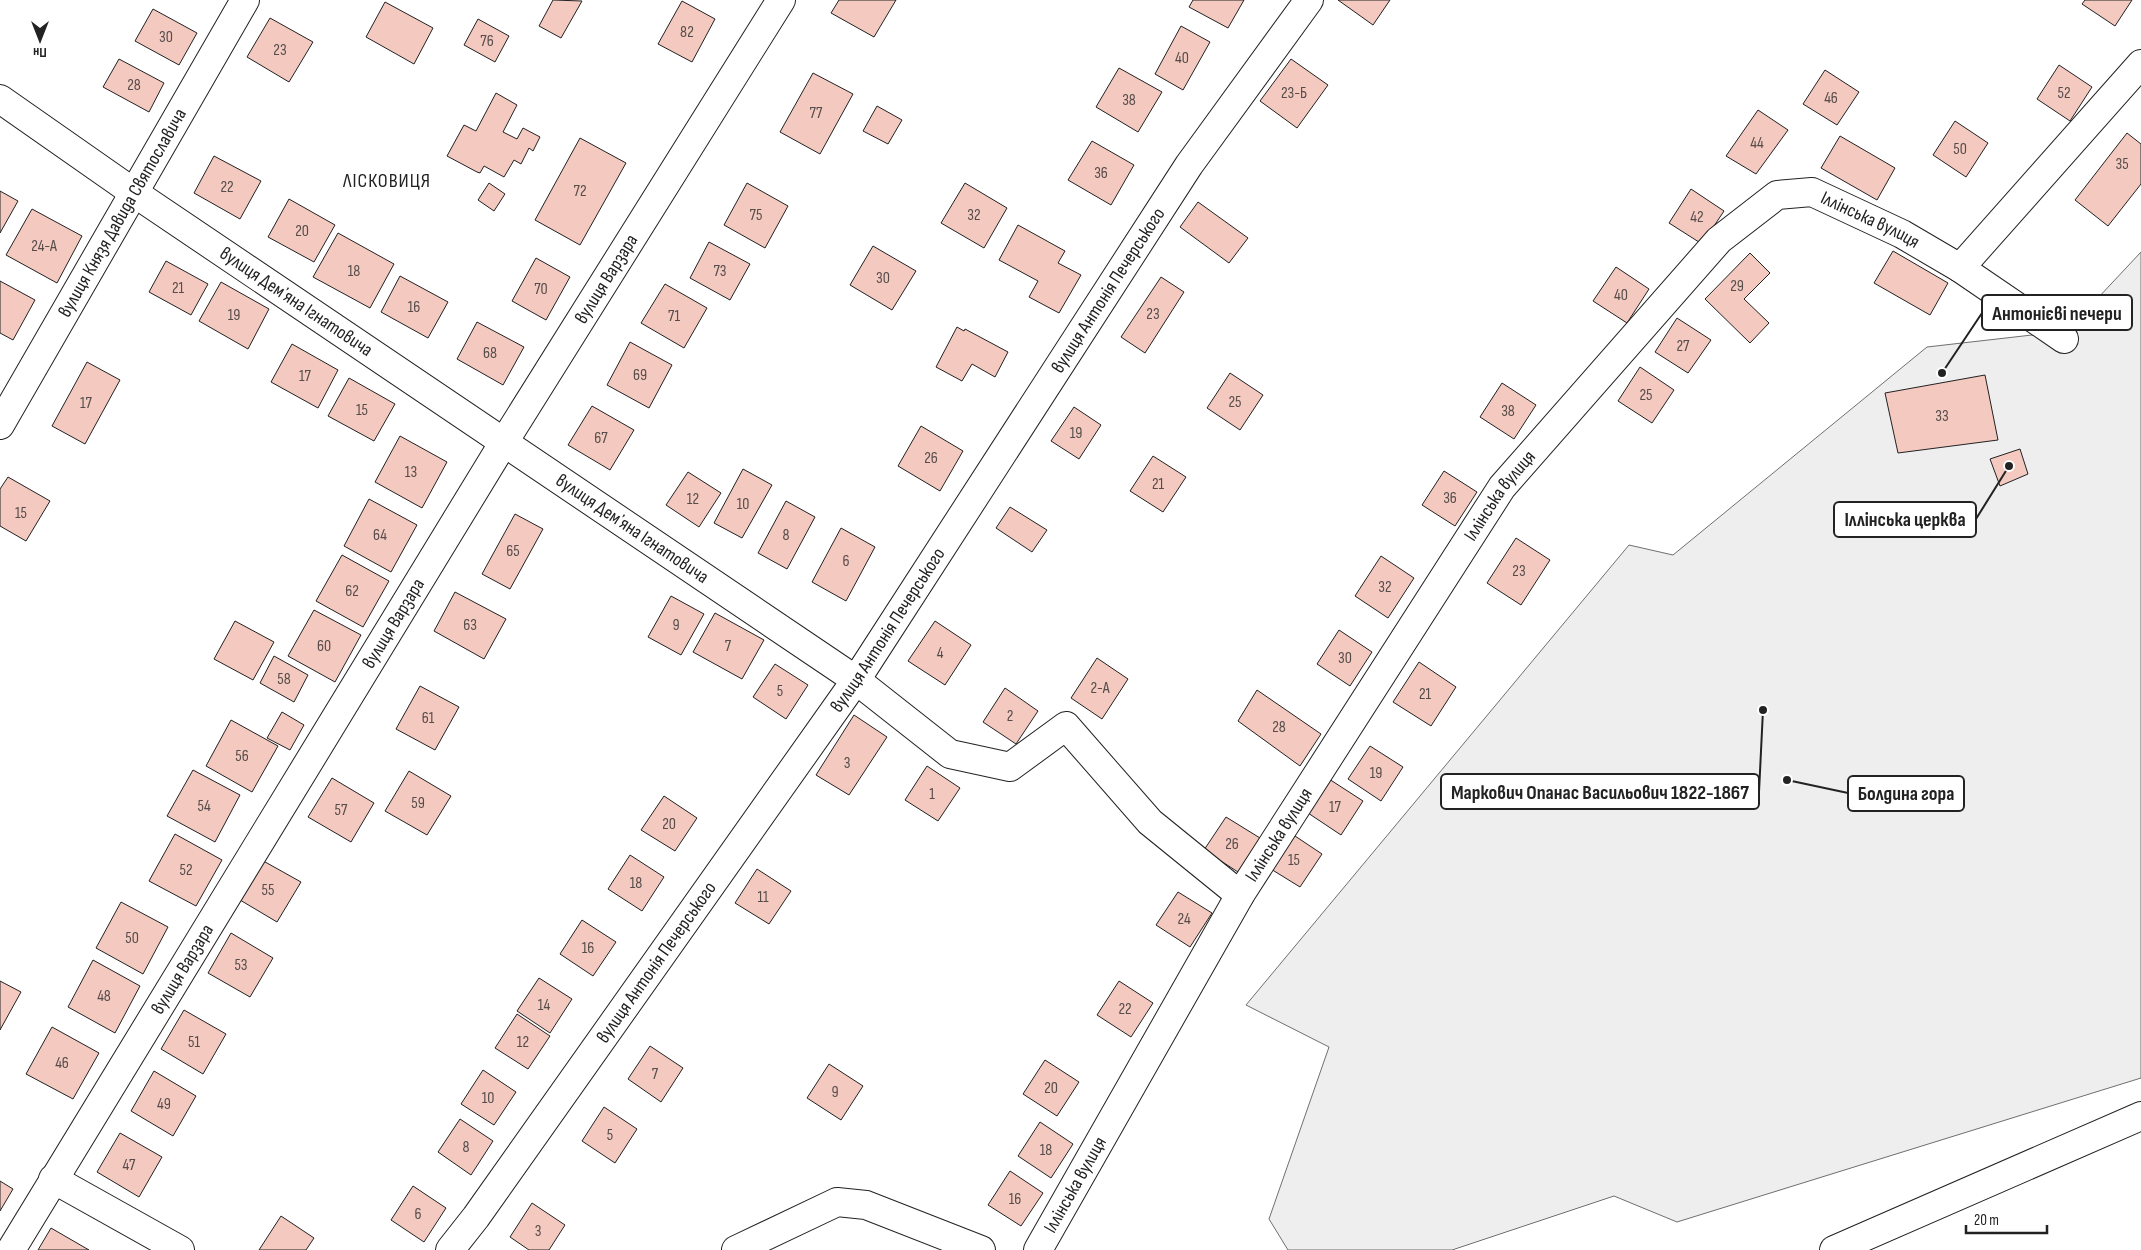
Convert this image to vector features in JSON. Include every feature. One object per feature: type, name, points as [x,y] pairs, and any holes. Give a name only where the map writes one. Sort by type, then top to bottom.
[{"type":"street","name":"вулиця Князя Давида Святославича","points":[[0,425],[245,0]]},
{"type":"street","name":"вулиця Варзара","points":[[11,1250],[504,442],[781,0]]},
{"type":"street","name":"вулиця Антонія Печерського","points":[[450,1250],[476,1217],[856,680],[1189,166],[1309,0]]},
{"type":"street","points":[[1960,268],[2141,64]]},
{"type":"street","name":"вулиця Демʼяна Ігнатовича","points":[[0,99],[133,192],[856,680],[950,754],[1010,767],[1066,726],[1150,822],[1240,895]]},
{"type":"street","name":"Іллінська вулиця","points":[[1038,1250],[1240,895],[1502,487],[1719,240],[1777,195],[1812,192],[1902,234],[1960,268],[2064,339]]},
{"type":"street","points":[[1834,1250],[2141,1116]]},
{"type":"street","points":[[53,1179],[180,1250]]},
{"type":"street","points":[[736,1250],[837,1202],[866,1205],[981,1250]]},
{"type":"shaded area","points":[[2141,252],[2141,1078],[1677,1222],[1614,1196],[1452,1250],[1288,1250],[1269,1219],[1329,1047],[1246,1005],[1629,545],[1673,555],[1927,347],[2067,331]]},
{"type":"building","points":[[553,0],[582,1],[561,38],[539,26]]},
{"type":"building","points":[[839,0],[896,0],[874,37],[831,13]]},
{"type":"building","points":[[1193,0],[1244,0],[1228,28],[1189,7]]},
{"type":"building","points":[[1338,0],[1390,0],[1373,25]]},
{"type":"building","points":[[2085,0],[2132,0],[2115,26],[2082,4]]},
{"type":"building","points":[[682,1],[715,19],[692,62],[658,44]]},
{"type":"building","points":[[385,2],[433,28],[414,64],[366,37]]},
{"type":"building","points":[[153,9],[197,33],[179,65],[135,41]]},
{"type":"building","points":[[270,18],[313,42],[289,82],[247,57]]},
{"type":"building","points":[[478,19],[509,36],[495,62],[464,45]]},
{"type":"building","points":[[1181,26],[1210,42],[1183,90],[1155,74]]},
{"type":"building","points":[[119,59],[164,83],[149,112],[103,87]]},
{"type":"building","points":[[1291,59],[1328,85],[1297,128],[1260,101]]},
{"type":"building","points":[[2059,65],[2092,87],[2070,121],[2037,99]]},
{"type":"building","points":[[1119,68],[1162,92],[1138,132],[1096,107]]},
{"type":"building","points":[[1825,70],[1859,92],[1837,125],[1803,104]]},
{"type":"building","points":[[813,73],[853,94],[820,154],[780,132]]},
{"type":"building","points":[[496,93],[517,105],[503,132],[517,139],[523,128],[540,137],[533,151],[529,148],[521,164],[514,160],[504,177],[484,166],[480,173],[477,172],[447,156],[464,125],[476,131]]},
{"type":"building","points":[[877,106],[902,120],[888,144],[863,131]]},
{"type":"building","points":[[1758,110],[1788,130],[1756,174],[1726,156]]},
{"type":"building","points":[[1955,121],[1988,143],[1966,177],[1933,155]]},
{"type":"building","points":[[2127,133],[2141,144],[2141,184],[2108,226],[2075,200]]},
{"type":"building","points":[[1840,136],[1895,168],[1877,200],[1821,168]]},
{"type":"building","points":[[580,138],[626,163],[580,245],[535,220]]},
{"type":"building","points":[[1092,141],[1134,165],[1111,205],[1068,180]]},
{"type":"building","points":[[214,156],[261,181],[240,219],[194,193]]},
{"type":"building","points":[[489,183],[505,194],[494,211],[478,200]]},
{"type":"building","points":[[747,183],[788,206],[765,248],[724,225]]},
{"type":"building","points":[[965,183],[1007,208],[984,248],[941,223]]},
{"type":"building","points":[[1691,189],[1724,211],[1702,244],[1669,223]]},
{"type":"building","points":[[0,191],[18,201],[0,233]]},
{"type":"building","points":[[289,199],[335,225],[314,262],[268,237]]},
{"type":"building","points":[[1198,202],[1248,238],[1229,263],[1180,227]]},
{"type":"building","points":[[32,209],[82,236],[57,283],[6,255]]},
{"type":"building","points":[[1018,225],[1065,251],[1058,263],[1081,275],[1059,313],[1029,297],[1038,281],[999,260]]},
{"type":"building","points":[[338,233],[394,264],[370,308],[313,277]]},
{"type":"building","points":[[709,242],[750,264],[730,300],[690,278]]},
{"type":"building","points":[[873,246],[916,271],[892,310],[850,285]]},
{"type":"building","points":[[1893,251],[1948,283],[1930,315],[1874,283]]},
{"type":"building","points":[[1750,253],[1770,273],[1744,299],[1769,323],[1750,343],[1705,299]]},
{"type":"building","points":[[536,258],[570,277],[546,320],[512,301]]},
{"type":"building","points":[[166,261],[208,284],[191,315],[149,292]]},
{"type":"building","points":[[1616,267],[1649,289],[1627,323],[1593,301]]},
{"type":"building","points":[[400,276],[448,302],[428,338],[381,312]]},
{"type":"building","points":[[1161,277],[1184,292],[1145,353],[1121,337]]},
{"type":"building","points":[[0,281],[35,300],[13,340],[0,333]]},
{"type":"building","points":[[221,282],[269,309],[248,349],[199,321]]},
{"type":"building","points":[[665,284],[707,308],[684,348],[641,323]]},
{"type":"building","points":[[1677,318],[1711,340],[1688,373],[1655,352]]},
{"type":"building","points":[[477,322],[524,347],[503,385],[457,359]]},
{"type":"building","points":[[957,327],[964,331],[965,329],[1008,352],[995,377],[972,364],[962,381],[936,367]]},
{"type":"building","points":[[630,342],[672,365],[649,408],[607,385]]},
{"type":"building","points":[[292,344],[338,370],[318,408],[271,382]]},
{"type":"building","points":[[87,362],[120,380],[85,444],[52,426]]},
{"type":"building","points":[[1640,367],[1674,390],[1652,423],[1618,401]]},
{"type":"building","points":[[1230,373],[1263,395],[1240,430],[1207,408]]},
{"type":"building","points":[[1985,375],[1998,440],[1898,453],[1885,393]]},
{"type":"building","points":[[349,378],[395,404],[374,441],[328,416]]},
{"type":"building","points":[[1502,383],[1536,405],[1514,439],[1480,417]]},
{"type":"building","points":[[592,406],[634,430],[610,470],[568,445]]},
{"type":"building","points":[[1074,407],[1101,425],[1079,459],[1051,441]]},
{"type":"building","points":[[921,426],[963,451],[940,491],[898,466]]},
{"type":"building","points":[[400,436],[447,462],[422,508],[375,482]]},
{"type":"building","points":[[2020,449],[2028,474],[2000,486],[1990,459]]},
{"type":"building","points":[[1153,456],[1186,477],[1163,512],[1130,491]]},
{"type":"building","points":[[743,469],[772,485],[742,538],[714,523]]},
{"type":"building","points":[[1444,471],[1477,492],[1455,526],[1422,505]]},
{"type":"building","points":[[688,472],[721,493],[699,527],[666,505]]},
{"type":"building","points":[[8,477],[50,501],[26,541],[0,526],[0,489]]},
{"type":"building","points":[[369,499],[417,525],[391,572],[344,546]]},
{"type":"building","points":[[786,501],[815,517],[787,569],[758,553]]},
{"type":"building","points":[[1010,507],[1047,530],[1032,552],[996,528]]},
{"type":"building","points":[[515,514],[543,529],[510,589],[482,574]]},
{"type":"building","points":[[841,528],[875,547],[846,601],[812,582]]},
{"type":"building","points":[[1516,538],[1550,560],[1521,605],[1487,583]]},
{"type":"building","points":[[342,555],[389,581],[363,627],[316,601]]},
{"type":"building","points":[[1381,556],[1414,578],[1388,618],[1355,596]]},
{"type":"building","points":[[455,592],[506,619],[484,659],[434,631]]},
{"type":"building","points":[[671,596],[704,614],[681,655],[648,637]]},
{"type":"building","points":[[314,610],[361,635],[335,682],[288,656]]},
{"type":"building","points":[[715,613],[764,640],[742,679],[693,652]]},
{"type":"building","points":[[235,621],[274,642],[253,680],[214,659]]},
{"type":"building","points":[[935,621],[971,645],[945,685],[908,661]]},
{"type":"building","points":[[1339,630],[1372,652],[1350,686],[1317,664]]},
{"type":"building","points":[[274,656],[308,675],[294,702],[260,683]]},
{"type":"building","points":[[1097,658],[1128,679],[1102,719],[1071,698]]},
{"type":"building","points":[[1419,662],[1456,687],[1431,726],[1393,702]]},
{"type":"building","points":[[775,664],[808,685],[786,719],[753,697]]},
{"type":"building","points":[[420,686],[459,707],[435,750],[396,729]]},
{"type":"building","points":[[1005,688],[1038,711],[1016,744],[983,722]]},
{"type":"building","points":[[1257,690],[1321,734],[1300,766],[1238,721]]},
{"type":"building","points":[[282,712],[304,725],[290,750],[267,738]]},
{"type":"building","points":[[854,715],[887,737],[849,795],[816,775]]},
{"type":"building","points":[[231,720],[278,746],[252,792],[206,766]]},
{"type":"building","points":[[1370,746],[1403,767],[1381,801],[1348,779]]},
{"type":"building","points":[[927,766],[960,788],[938,821],[905,800]]},
{"type":"building","points":[[193,770],[240,795],[215,842],[167,816]]},
{"type":"building","points":[[409,771],[451,796],[427,835],[385,811]]},
{"type":"building","points":[[332,778],[374,803],[351,842],[308,817]]},
{"type":"building","points":[[1329,779],[1363,801],[1341,835],[1308,813]]},
{"type":"building","points":[[664,796],[697,818],[675,851],[641,830]]},
{"type":"building","points":[[1226,817],[1260,838],[1238,872],[1204,850]]},
{"type":"building","points":[[1289,832],[1322,854],[1300,887],[1266,866]]},
{"type":"building","points":[[175,834],[222,860],[196,906],[149,881]]},
{"type":"building","points":[[630,855],[664,877],[642,911],[608,889]]},
{"type":"building","points":[[258,858],[301,882],[277,922],[235,897]]},
{"type":"building","points":[[757,869],[791,891],[769,924],[735,903]]},
{"type":"building","points":[[1178,892],[1212,913],[1190,947],[1156,925]]},
{"type":"building","points":[[121,902],[168,927],[143,974],[96,948]]},
{"type":"building","points":[[582,920],[616,942],[593,976],[560,954]]},
{"type":"building","points":[[231,933],[273,958],[250,997],[208,973]]},
{"type":"building","points":[[93,960],[140,986],[115,1033],[68,1007]]},
{"type":"building","points":[[539,978],[572,999],[550,1033],[517,1011]]},
{"type":"building","points":[[0,981],[21,992],[0,1030]]},
{"type":"building","points":[[1119,981],[1153,1003],[1131,1037],[1097,1015]]},
{"type":"building","points":[[184,1010],[226,1034],[203,1074],[161,1049]]},
{"type":"building","points":[[517,1014],[550,1036],[528,1069],[495,1048]]},
{"type":"building","points":[[52,1027],[99,1053],[73,1099],[26,1074]]},
{"type":"building","points":[[650,1046],[683,1068],[661,1102],[628,1079]]},
{"type":"building","points":[[1045,1060],[1079,1082],[1057,1116],[1023,1094]]},
{"type":"building","points":[[829,1064],[863,1086],[841,1120],[807,1098]]},
{"type":"building","points":[[483,1070],[516,1092],[494,1125],[461,1104]]},
{"type":"building","points":[[154,1071],[196,1096],[173,1136],[131,1111]]},
{"type":"building","points":[[604,1107],[637,1129],[615,1163],[582,1141]]},
{"type":"building","points":[[460,1119],[493,1141],[471,1175],[438,1152]]},
{"type":"building","points":[[1040,1122],[1073,1144],[1051,1178],[1018,1156]]},
{"type":"building","points":[[120,1133],[162,1157],[139,1197],[97,1172]]},
{"type":"building","points":[[1010,1171],[1043,1193],[1021,1226],[988,1205]]},
{"type":"building","points":[[0,1181],[13,1189],[0,1211]]},
{"type":"building","points":[[413,1186],[446,1208],[424,1242],[391,1220]]},
{"type":"building","points":[[532,1203],[565,1225],[549,1250],[529,1250],[510,1237]]},
{"type":"building","points":[[281,1216],[314,1238],[306,1250],[259,1250]]},
{"type":"building","points":[[51,1228],[89,1250],[38,1250]]},
{"type":"place","name":"Антонієві печери","points":[[1942,373]]},
{"type":"place","name":"Іллінська церква","points":[[2009,466]]},
{"type":"place","name":"Маркович Опанас Васильович 1822-1867","points":[[1763,710]]},
{"type":"place","name":"Болдина гора","points":[[1787,780]]},
{"type":"district","name":"ЛІСКОВИЦЯ","points":[[387,181]]}]
